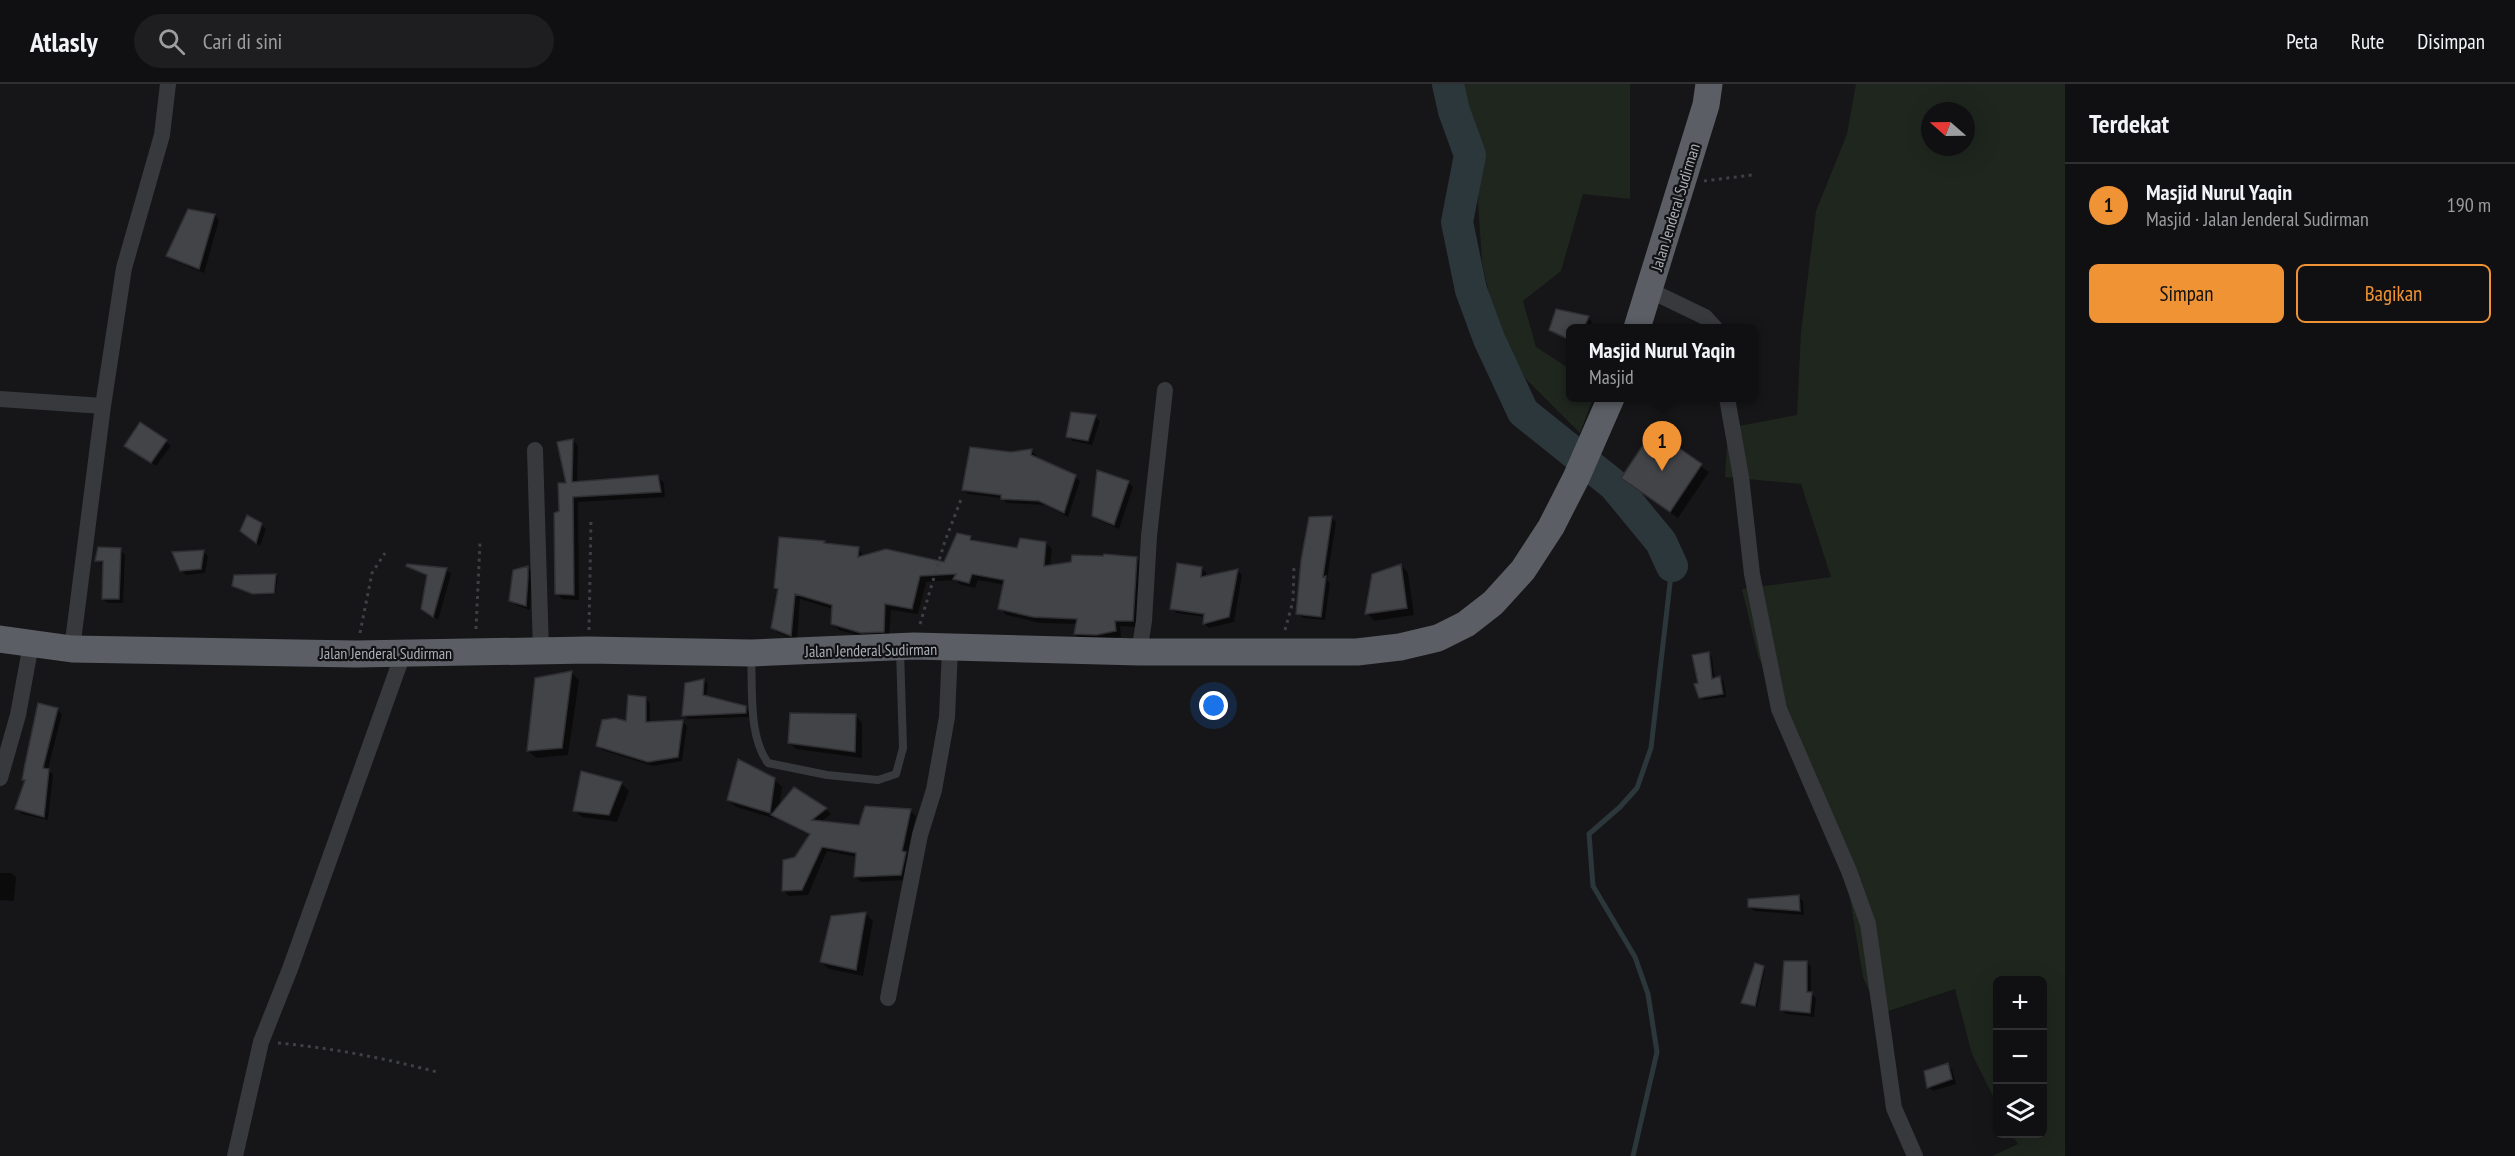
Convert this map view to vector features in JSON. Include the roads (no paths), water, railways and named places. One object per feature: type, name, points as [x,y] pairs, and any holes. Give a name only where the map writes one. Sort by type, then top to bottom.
[{"type":"highway","name":"Jalan Jenderal Sudirman","points":[[1638,324],[1706,105],[1709,84]]},
{"type":"highway","name":"Jalan Jenderal Sudirman","points":[[0,639],[72,649],[357,654],[588,650],[751,653],[907,647],[1139,652],[1357,652],[1400,647],[1438,638],[1466,624],[1493,603],[1523,570],[1551,527],[1576,478],[1609,402]]},
{"type":"street","points":[[72,649],[103,406],[124,268],[162,135],[168,84]]},
{"type":"street","points":[[1649,290],[1705,317],[1711,324]]},
{"type":"street","points":[[1139,652],[1145,611],[1149,536],[1165,390]]},
{"type":"street","points":[[0,399],[103,406]]},
{"type":"street","points":[[1728,402],[1741,477],[1752,574],[1779,709],[1849,871],[1868,924],[1894,1108],[1915,1156]]},
{"type":"street","points":[[535,450],[541,651]]},
{"type":"street","points":[[0,778],[18,715],[31,644]]},
{"type":"street","points":[[888,998],[920,835],[934,790],[947,717],[950,649]]},
{"type":"street","points":[[235,1156],[261,1042],[290,969],[403,654]]},
{"type":"lane","points":[[751,653],[755,726],[759,751],[768,764],[827,775],[878,780],[896,774],[903,748],[907,647]]},
{"type":"waterway","points":[[1448,84],[1454,111],[1470,155],[1457,222],[1471,290],[1489,339],[1523,412],[1614,485],[1661,542],[1672,566]]},
{"type":"waterway","points":[[1633,1156],[1657,1052],[1648,994],[1635,957],[1593,886],[1589,834],[1620,807],[1637,788],[1651,748],[1672,566]]},
{"type":"place","name":"Masjid Nurul Yaqin","points":[[1662,471]]}]
